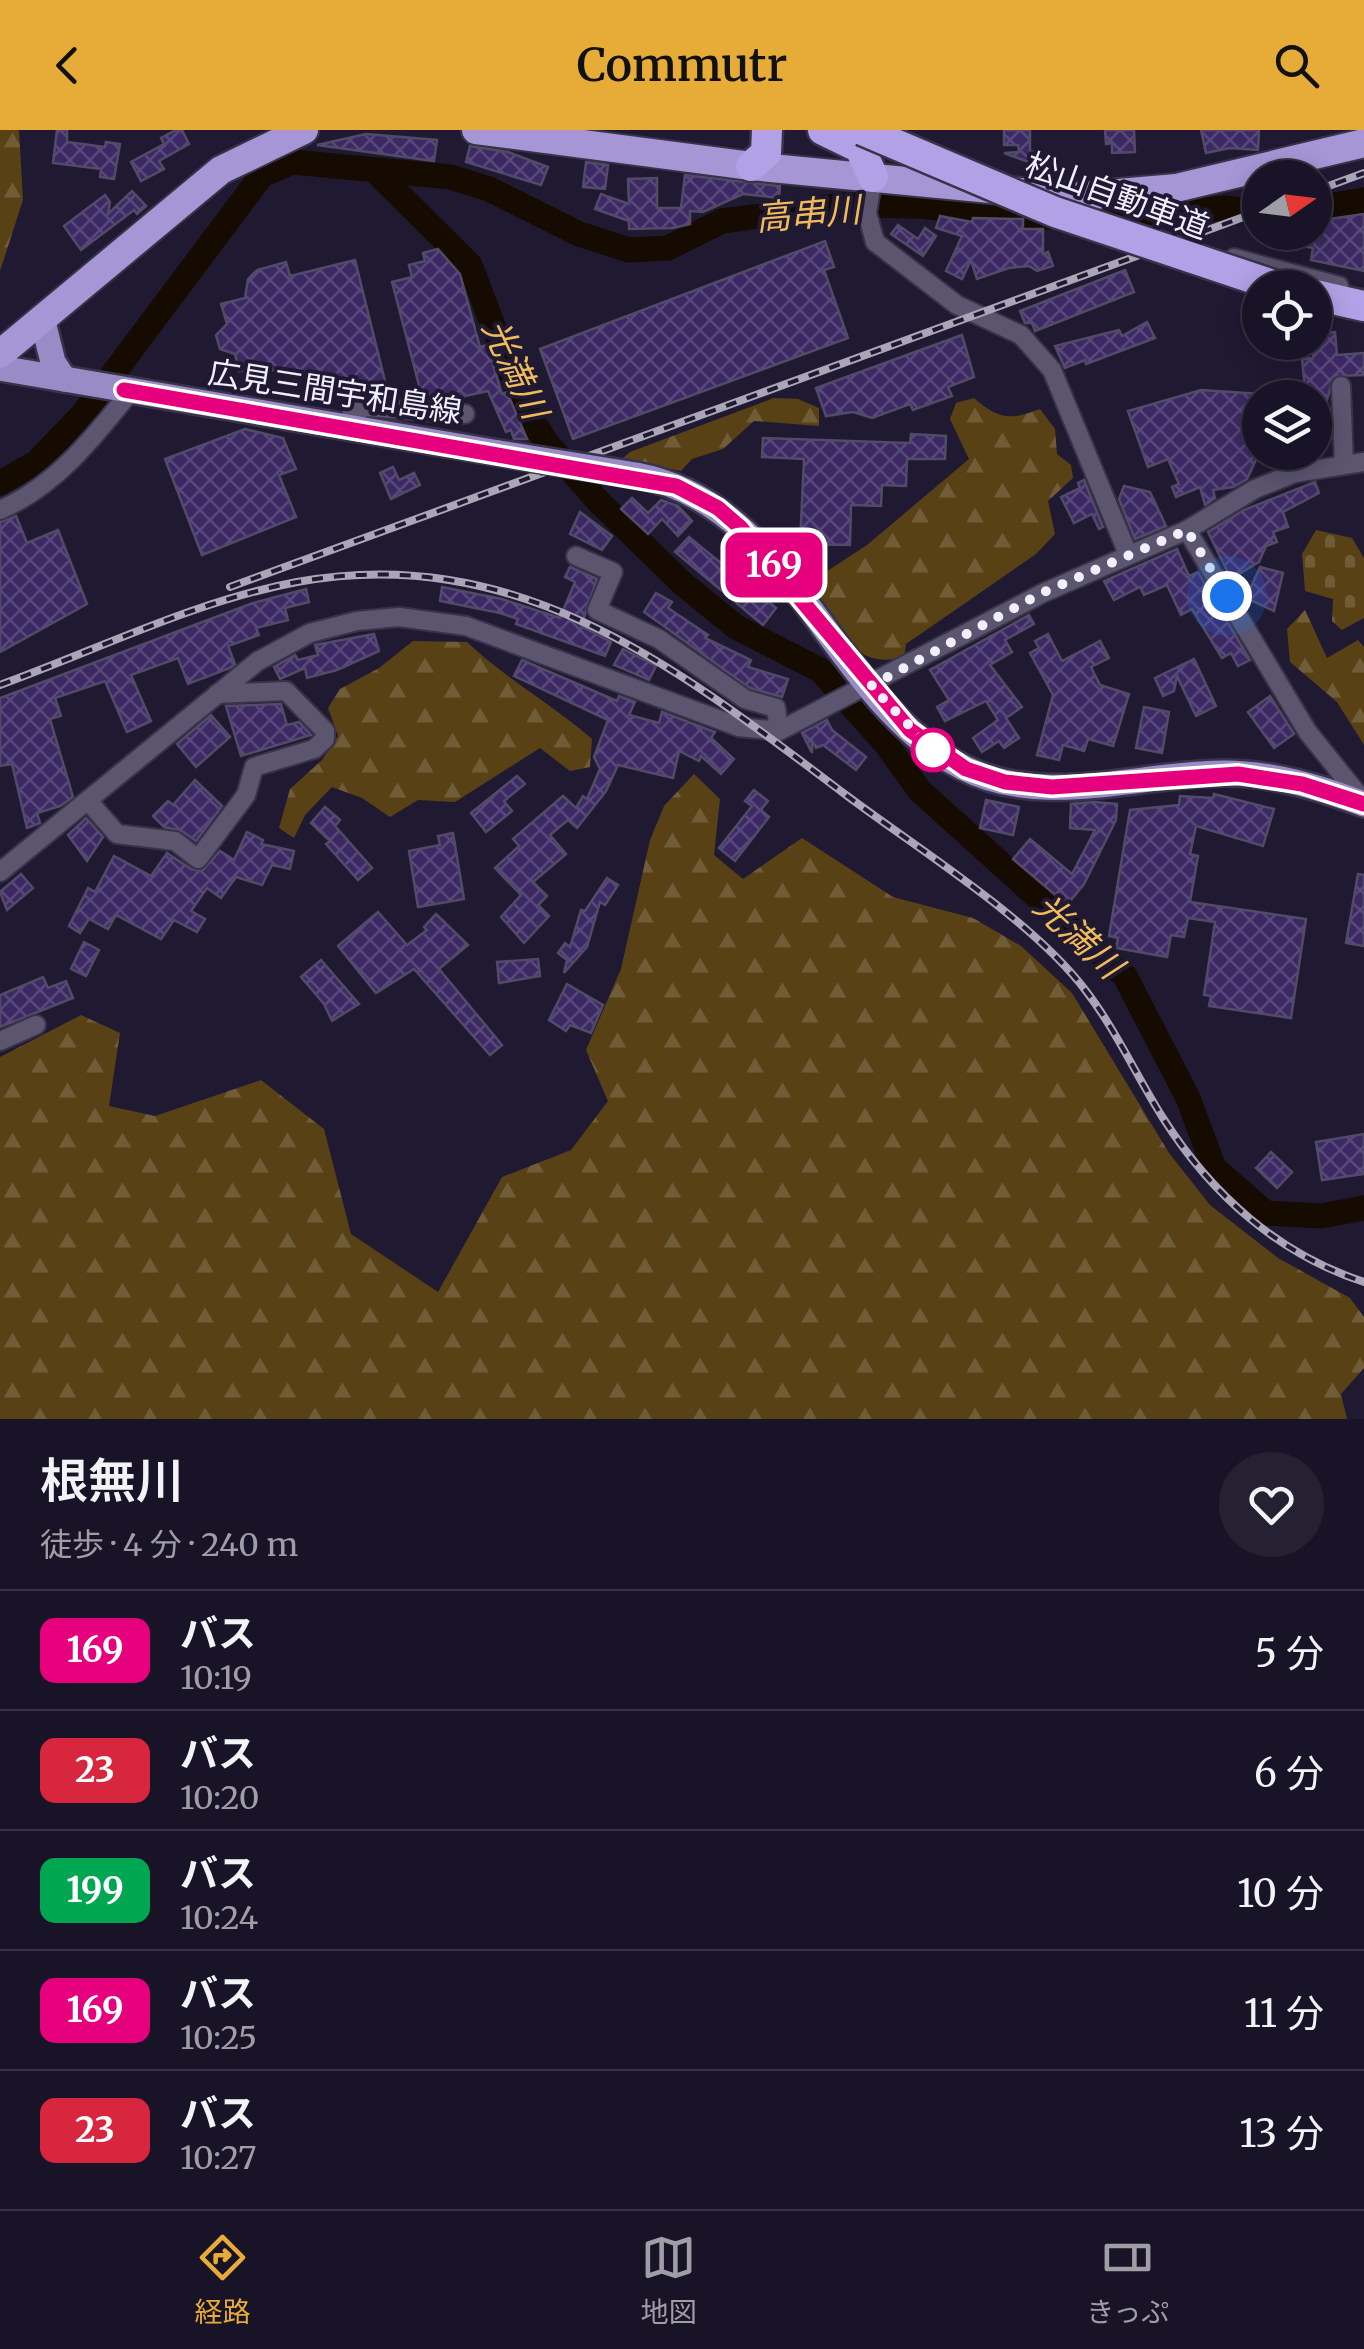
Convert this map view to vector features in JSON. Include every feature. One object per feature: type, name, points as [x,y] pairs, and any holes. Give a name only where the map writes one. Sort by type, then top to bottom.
[{"type":"highway","points":[[476,130],[872,185],[1072,197],[1118,196],[1269,170],[1364,144]]},
{"type":"highway","points":[[751,166],[766,153],[766,130]]},
{"type":"highway","name":"松山自動車道","points":[[823,130],[871,135],[1055,212],[1242,275]]},
{"type":"highway","points":[[0,354],[221,170],[294,132]]},
{"type":"highway","points":[[871,135],[872,185]]},
{"type":"highway","points":[[1332,299],[1364,306]]},
{"type":"main road","points":[[42,318],[52,362],[75,382]]},
{"type":"main road","points":[[0,368],[75,382]]},
{"type":"main road","name":"広見三間宇和島線","points":[[75,382],[636,476],[693,494],[741,528],[854,695],[925,744],[984,777],[1052,787],[1238,774],[1302,784],[1364,803]]},
{"type":"street","points":[[872,185],[867,213],[876,242],[957,305],[1021,336],[1052,370],[1128,554]]},
{"type":"street","points":[[1211,252],[1364,291]]},
{"type":"street","points":[[1340,386],[1344,464]]},
{"type":"street","points":[[0,510],[42,487],[64,467],[128,390]]},
{"type":"street","points":[[346,426],[352,414],[365,407],[465,414]]},
{"type":"street","points":[[0,872],[258,661],[310,633],[357,621],[432,618],[543,651],[739,726],[779,731],[1042,593],[1187,530],[1255,489],[1296,474],[1364,462]]},
{"type":"street","points":[[1187,530],[1307,731],[1364,803]]},
{"type":"street","points":[[576,556],[612,572],[597,610],[660,639],[745,699],[776,708],[779,731]]},
{"type":"street","points":[[88,802],[117,834],[175,841],[198,859],[246,795],[254,767],[314,749],[325,739],[326,731],[286,690],[216,694]]},
{"type":"street","points":[[0,1041],[36,1024]]},
{"type":"green space","points":[[0,130],[19,130],[23,200],[0,271]]},
{"type":"green space","points":[[774,398],[798,399],[819,408],[819,426],[754,421],[723,449],[692,459],[681,471],[622,459],[630,452]]},
{"type":"green space","points":[[974,398],[1005,416],[1040,409],[1055,429],[1057,454],[1071,465],[1073,478],[1048,501],[1055,534],[1036,554],[906,644],[904,657],[870,657],[845,641],[806,585],[867,545],[969,459],[950,419],[956,403]]},
{"type":"green space","points":[[1316,530],[1352,538],[1364,558],[1364,618],[1342,630],[1332,621],[1333,599],[1305,591],[1302,554]]},
{"type":"green space","points":[[1305,610],[1327,658],[1358,640],[1364,647],[1364,745],[1337,702],[1290,662],[1287,629]]},
{"type":"green space","points":[[413,641],[467,642],[592,739],[590,767],[570,771],[540,748],[455,802],[418,800],[390,817],[362,798],[332,787],[305,815],[294,838],[279,828],[290,789],[322,760],[338,736],[328,708],[340,689],[379,668]]},
{"type":"green space","points":[[694,774],[720,799],[714,855],[743,879],[802,838],[893,897],[973,918],[1021,946],[1072,993],[1169,1153],[1210,1205],[1278,1258],[1350,1298],[1364,1317],[1364,1368],[1341,1394],[1347,1419],[0,1419],[0,1057],[81,1015],[120,1033],[109,1106],[155,1116],[261,1080],[324,1129],[351,1234],[438,1292],[502,1177],[571,1150],[608,1101],[586,1050],[621,969],[650,840],[664,806]]},
{"type":"building","points":[[57,130],[67,130],[67,142],[105,147],[106,142],[120,144],[114,179],[100,177],[101,169],[53,163]]},
{"type":"building","points":[[182,130],[189,144],[159,161],[164,169],[141,181],[131,162],[164,144],[161,138]]},
{"type":"building","points":[[1004,130],[1030,130],[1030,152],[1041,151],[1042,167],[1004,153],[1019,152],[1018,145],[1004,145]]},
{"type":"building","points":[[1105,130],[1134,130],[1135,152],[1112,153],[1112,143],[1106,144]]},
{"type":"building","points":[[1201,130],[1259,130],[1258,150],[1230,148],[1206,153]]},
{"type":"building","points":[[366,134],[437,140],[434,161],[317,145]]},
{"type":"building","points":[[470,146],[508,152],[548,167],[541,185],[466,162]]},
{"type":"building","points":[[586,162],[608,165],[605,189],[583,187]]},
{"type":"building","points":[[685,175],[780,186],[779,198],[743,194],[703,212],[690,211],[690,224],[673,228],[629,229],[629,221],[595,209],[601,194],[629,204],[628,179],[657,178],[657,208],[681,208]]},
{"type":"building","points":[[132,191],[146,206],[137,214],[134,210],[81,250],[64,226],[105,195],[110,202],[108,214]]},
{"type":"building","points":[[1364,214],[1364,271],[1311,260],[1313,250],[1332,250],[1332,219]]},
{"type":"building","points":[[940,216],[972,222],[973,218],[1023,219],[1023,229],[1043,229],[1043,254],[1048,252],[1053,266],[1037,271],[1029,266],[1009,268],[977,279],[971,260],[962,279],[946,271],[962,236],[936,228]]},
{"type":"building","points":[[898,225],[918,239],[925,228],[936,236],[923,256],[891,234]]},
{"type":"building","points":[[825,241],[834,267],[824,270],[848,338],[573,439],[540,349]]},
{"type":"building","points":[[438,249],[460,274],[480,347],[487,345],[502,394],[507,392],[527,439],[514,439],[511,430],[506,432],[488,391],[447,400],[430,399],[428,391],[421,393],[392,282],[412,277],[409,265],[425,261],[423,253]]},
{"type":"building","points":[[355,260],[385,381],[318,398],[312,373],[285,379],[278,370],[239,371],[235,354],[220,349],[216,335],[227,324],[221,304],[245,298],[248,279],[257,270],[286,262],[290,276]]},
{"type":"building","points":[[1125,270],[1134,292],[1035,331],[1032,323],[1025,323],[1020,311]]},
{"type":"building","points":[[1147,322],[1155,338],[1086,364],[1085,360],[1065,368],[1055,346],[1119,330],[1122,336]]},
{"type":"building","points":[[1332,332],[1337,355],[1364,353],[1364,375],[1334,376],[1332,383],[1304,380],[1302,360],[1332,360]]},
{"type":"building","points":[[962,335],[974,377],[948,387],[952,396],[913,410],[910,404],[872,418],[853,412],[826,416],[816,388]]},
{"type":"building","points":[[1201,390],[1242,393],[1242,470],[1251,470],[1247,479],[1233,487],[1213,490],[1215,498],[1205,505],[1200,487],[1176,497],[1172,487],[1179,484],[1168,459],[1148,467],[1128,411]]},
{"type":"building","points":[[245,429],[283,438],[296,469],[279,475],[296,517],[202,555],[165,459]]},
{"type":"building","points":[[911,434],[946,436],[945,459],[907,459],[906,486],[882,485],[881,506],[851,505],[850,545],[800,544],[804,459],[762,457],[763,438],[910,443]]},
{"type":"building","points":[[393,467],[399,480],[414,473],[420,485],[391,499],[380,473]]},
{"type":"building","points":[[1084,480],[1103,527],[1099,529],[1092,514],[1074,523],[1061,497],[1080,488],[1078,483]]},
{"type":"building","points":[[1315,482],[1319,493],[1283,512],[1288,527],[1273,532],[1277,542],[1266,546],[1259,562],[1231,579],[1208,532],[1244,510]]},
{"type":"building","points":[[1124,486],[1150,492],[1166,526],[1135,539],[1119,499]]},
{"type":"building","points":[[632,498],[648,513],[661,500],[678,506],[692,521],[678,536],[662,519],[648,534],[621,509]]},
{"type":"building","points":[[580,512],[612,536],[602,550],[570,534]]},
{"type":"building","points":[[16,516],[27,543],[58,530],[87,604],[0,652],[0,522]]},
{"type":"building","points":[[689,537],[776,608],[763,625],[675,552]]},
{"type":"building","points":[[1177,549],[1189,576],[1198,572],[1250,660],[1238,666],[1231,653],[1222,658],[1192,609],[1181,615],[1167,585],[1144,595],[1140,587],[1114,600],[1104,581]]},
{"type":"building","points":[[570,567],[597,579],[581,626],[611,642],[605,656],[516,624],[518,619],[500,613],[440,601],[442,587],[502,599],[560,618],[575,582],[565,577]]},
{"type":"building","points":[[1260,567],[1283,573],[1274,611],[1246,598]]},
{"type":"building","points":[[306,589],[309,602],[285,608],[288,620],[256,628],[259,635],[228,646],[235,664],[230,668],[188,684],[178,658],[131,675],[151,721],[127,732],[105,681],[55,698],[61,716],[50,719],[73,797],[37,813],[40,823],[27,828],[12,764],[0,766],[0,698],[253,603]]},
{"type":"building","points":[[656,593],[672,602],[668,608],[708,635],[705,638],[751,660],[748,667],[788,679],[782,697],[750,688],[644,612]]},
{"type":"building","points":[[1029,615],[1034,624],[1005,640],[1012,652],[990,665],[1022,707],[1006,718],[1019,738],[1004,748],[999,741],[982,752],[973,738],[998,720],[986,701],[945,721],[937,707],[949,700],[930,670]]},
{"type":"building","points":[[374,634],[379,651],[337,670],[307,678],[305,668],[280,679],[274,667],[295,655],[298,660],[318,655],[315,645]]},
{"type":"building","points":[[1048,634],[1062,661],[1100,641],[1109,658],[1091,667],[1100,685],[1129,694],[1113,746],[1088,739],[1084,751],[1063,745],[1059,760],[1037,755],[1053,695],[1030,653],[1039,648],[1035,641]]},
{"type":"building","points":[[623,649],[656,666],[649,680],[614,665]]},
{"type":"building","points":[[1194,659],[1216,706],[1196,716],[1177,676],[1174,691],[1163,696],[1155,678]]},
{"type":"building","points":[[522,660],[617,701],[619,696],[635,702],[629,715],[659,723],[662,712],[715,732],[711,738],[734,759],[721,774],[701,756],[699,761],[679,751],[673,778],[618,765],[606,791],[577,828],[568,820],[550,835],[566,854],[533,882],[547,896],[538,905],[549,916],[524,943],[501,917],[521,895],[495,868],[519,846],[513,839],[563,796],[576,808],[583,796],[587,799],[600,769],[594,757],[608,720],[514,676]]},
{"type":"building","points":[[1270,696],[1294,734],[1274,748],[1248,712]]},
{"type":"building","points":[[281,704],[287,725],[299,722],[311,735],[241,756],[226,706]]},
{"type":"building","points":[[1144,707],[1169,712],[1162,753],[1136,748]]},
{"type":"building","points":[[211,715],[230,737],[196,767],[177,744]]},
{"type":"building","points":[[827,720],[832,730],[866,757],[856,770],[823,745],[816,748],[812,741],[812,753],[802,733]]},
{"type":"building","points":[[517,776],[525,784],[504,801],[512,811],[486,832],[471,813]]},
{"type":"building","points":[[195,780],[222,806],[196,841],[182,831],[164,827],[153,816],[168,801],[173,805]]},
{"type":"building","points":[[754,790],[768,801],[761,810],[769,817],[735,861],[719,848],[752,806],[745,801]]},
{"type":"building","points":[[1214,794],[1274,809],[1263,846],[1196,826],[1190,854],[1198,856],[1190,902],[1306,919],[1291,1018],[1209,1006],[1211,996],[1204,995],[1215,922],[1188,918],[1184,937],[1171,935],[1167,957],[1116,948],[1118,938],[1109,936],[1130,810],[1179,805],[1180,796],[1213,798]]},
{"type":"building","points":[[986,800],[1019,807],[1013,835],[980,828]]},
{"type":"building","points":[[1071,804],[1117,804],[1116,820],[1084,884],[1067,905],[1013,859],[1030,839],[1072,874],[1095,830],[1070,828]]},
{"type":"building","points":[[325,807],[340,820],[335,826],[372,868],[358,880],[326,844],[330,841],[311,823]]},
{"type":"building","points":[[86,818],[103,837],[87,861],[68,835]]},
{"type":"building","points":[[247,832],[263,840],[261,844],[294,851],[290,869],[272,865],[262,885],[236,877],[221,898],[207,888],[191,911],[205,919],[197,932],[174,920],[161,939],[116,915],[108,929],[89,919],[80,933],[69,926],[88,888],[95,892],[114,856],[151,876],[167,853],[191,869],[202,871],[220,851],[234,860]]},
{"type":"building","points":[[453,833],[464,899],[418,907],[409,851],[440,845],[438,836]]},
{"type":"building","points":[[21,874],[33,888],[7,910],[0,892]]},
{"type":"building","points":[[1358,874],[1364,875],[1364,946],[1346,943]]},
{"type":"building","points":[[607,878],[618,885],[605,905],[600,902],[587,947],[564,973],[567,960],[558,953],[565,943],[570,947],[581,910],[585,911]]},
{"type":"building","points":[[378,912],[407,945],[427,930],[424,927],[436,914],[468,945],[439,969],[502,1045],[490,1055],[414,969],[376,993],[338,946]]},
{"type":"building","points":[[84,942],[99,950],[86,976],[71,969]]},
{"type":"building","points":[[538,959],[540,976],[499,983],[497,962]]},
{"type":"building","points":[[321,960],[359,1004],[332,1021],[324,1004],[301,977]]},
{"type":"building","points":[[43,977],[48,988],[66,981],[73,998],[0,1027],[0,995]]},
{"type":"building","points":[[567,984],[603,1005],[591,1033],[570,1025],[566,1031],[549,1020]]},
{"type":"building","points":[[1364,1134],[1364,1174],[1322,1180],[1316,1142]]},
{"type":"building","points":[[1271,1152],[1292,1172],[1277,1188],[1256,1168]]},
{"type":"waterway","name":"高串川","points":[[0,483],[37,462],[83,414],[262,175],[293,162],[451,177],[489,189],[579,234],[629,250],[668,248],[722,221],[844,205],[920,206],[1011,217],[1242,210]]},
{"type":"waterway","name":"光満川","points":[[376,172],[470,265],[524,407],[546,442],[598,501],[682,583],[736,627],[820,670],[886,744],[920,791],[1125,976],[1188,1098],[1214,1168],[1266,1213],[1322,1216],[1364,1208]]},
{"type":"waterway","name":"高串川","points":[[1332,205],[1364,200]]},
{"type":"railway","points":[[1332,185],[1364,173]]},
{"type":"railway","points":[[230,587],[1242,218]]},
{"type":"railway","points":[[0,685],[221,601],[297,582],[377,574],[452,580],[523,598],[591,626],[719,701],[1036,937],[1086,991],[1163,1118],[1225,1196],[1275,1238],[1364,1282]]},
{"type":"bus line","name":"169","points":[[124,390],[676,486],[718,508],[741,528],[910,730],[945,758],[984,777],[1052,787],[1238,774],[1302,784],[1364,804]]},
{"type":"route","points":[[933,750],[871,686],[1042,593],[1187,530],[1227,596]]}]
